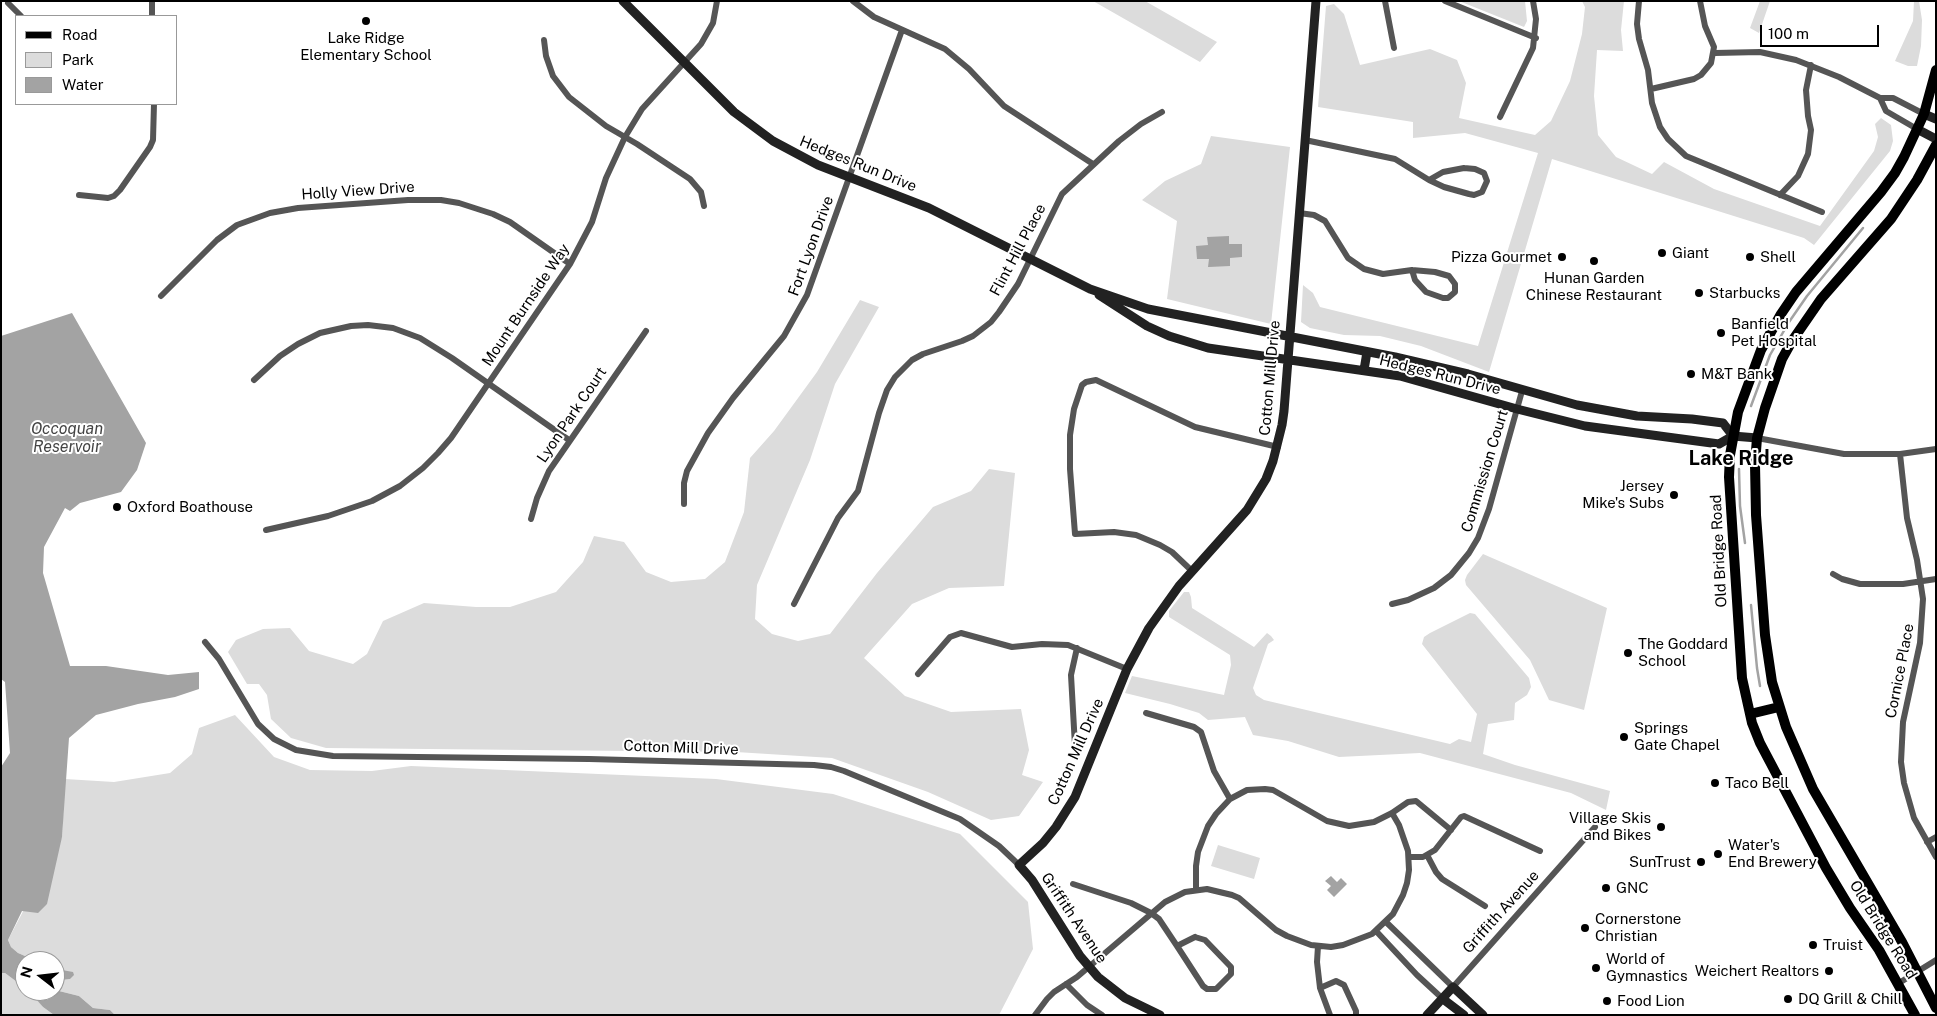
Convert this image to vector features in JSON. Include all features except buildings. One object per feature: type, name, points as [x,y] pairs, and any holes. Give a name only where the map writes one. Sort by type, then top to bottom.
[{"type":"main road","name":"Old Bridge Road","points":[[1915,1015],[1899,983],[1822,860],[1760,742],[1750,714],[1742,678],[1729,477],[1733,436],[1741,399],[1753,367],[1778,319],[1806,280],[1881,192],[1904,157],[1924,114],[1936,70]]},
{"type":"main road","name":"Old Bridge Road","points":[[1936,145],[1917,180],[1891,219],[1821,299],[1792,341],[1772,383],[1758,438],[1755,485],[1762,593],[1769,661],[1779,707],[1796,752],[1813,789],[1918,972],[1936,1008]]},
{"type":"main road","points":[[1750,714],[1779,707]]},
{"type":"street","points":[[152,1],[152,15]]},
{"type":"street","name":"Hedges Run Drive","points":[[623,1],[734,112],[766,137],[797,155],[929,208],[1090,289],[1147,326],[1169,336],[1208,348],[1287,358],[1420,381],[1585,426],[1719,444],[1733,436],[1758,438],[1844,454],[1900,454],[1936,449]]},
{"type":"street","name":"Mount Burnside Way","points":[[266,530],[350,510],[400,486],[423,468],[451,438],[570,264],[592,222],[606,178],[625,138],[642,110],[708,34],[713,23],[717,1]]},
{"type":"street","points":[[853,1],[874,17],[945,49],[969,69],[1004,106],[1019,118],[1092,164]]},
{"type":"street","name":"Cotton Mill Drive","points":[[205,642],[219,659],[258,724],[274,739],[296,750],[333,756],[589,759],[831,767],[960,819],[999,846],[1019,865],[1056,828],[1075,797],[1127,669],[1149,628],[1163,606],[1251,504],[1266,478],[1278,448],[1282,426],[1316,1]]},
{"type":"street","points":[[1385,1],[1394,48]]},
{"type":"street","points":[[1445,1],[1536,38]]},
{"type":"street","points":[[1500,116],[1536,38],[1536,19],[1533,1]]},
{"type":"street","points":[[1639,1],[1637,24],[1639,39],[1648,70],[1654,109],[1660,126],[1676,148],[1686,156],[1822,212]]},
{"type":"street","points":[[1650,89],[1694,79],[1701,76],[1711,63],[1714,53],[1713,40],[1705,26],[1700,1]]},
{"type":"street","points":[[1,8],[9,2],[20,15]]},
{"type":"street","name":"Fort Lyon Drive","points":[[684,504],[684,484],[688,471],[708,433],[733,398],[784,336],[807,295],[902,30]]},
{"type":"street","points":[[544,40],[549,68],[559,86],[587,112],[690,178],[700,192],[704,206]]},
{"type":"street","points":[[1714,53],[1760,52],[1778,55],[1811,65],[1880,98],[1893,98],[1936,119]]},
{"type":"street","points":[[1780,195],[1798,176],[1808,154],[1811,130],[1806,90],[1811,65]]},
{"type":"street","points":[[1880,98],[1886,111],[1936,139]]},
{"type":"street","points":[[79,195],[108,198],[114,196],[120,190],[153,140],[154,105]]},
{"type":"street","name":"Flint Hill Place","points":[[794,604],[838,518],[858,492],[879,413],[887,390],[895,377],[908,364],[923,354],[962,341],[983,329],[999,312],[1018,284],[1062,194],[1092,164],[1141,124],[1162,112]]},
{"type":"street","points":[[1305,140],[1395,159],[1429,180],[1451,189],[1474,195],[1482,192],[1487,181],[1480,170],[1464,168],[1443,172],[1429,180]]},
{"type":"street","name":"Holly View Drive","points":[[161,296],[217,240],[237,225],[270,213],[298,208],[408,200],[459,202],[510,222],[570,264]]},
{"type":"street","points":[[1299,213],[1314,215],[1325,221],[1348,258],[1364,269],[1383,274],[1412,270],[1435,272],[1449,276],[1456,284],[1455,292],[1448,298],[1426,292],[1414,280],[1412,270]]},
{"type":"street","name":"Hedges Run Drive","points":[[1090,289],[1148,309],[1433,365],[1522,391],[1624,415],[1723,423],[1733,436]]},
{"type":"street","points":[[254,380],[280,356],[309,338],[335,329],[368,325],[393,328],[420,338],[452,358],[569,440]]},
{"type":"street","name":"Lyon Park Court","points":[[531,519],[537,498],[549,471],[646,331]]},
{"type":"street","points":[[1364,370],[1367,352]]},
{"type":"street","points":[[1192,571],[1172,552],[1136,535],[1114,532],[1075,534],[1070,442],[1074,409],[1082,385],[1091,380],[1096,380],[1195,427],[1278,448]]},
{"type":"street","name":"Commission Court","points":[[1392,604],[1408,600],[1434,588],[1451,575],[1469,554],[1478,538],[1489,510],[1522,391]]},
{"type":"street","name":"Cornice Place","points":[[1900,454],[1907,518],[1921,581],[1923,619],[1920,643],[1902,722],[1901,762],[1908,801],[1914,818],[1936,857]]},
{"type":"street","points":[[1833,574],[1842,579],[1860,584],[1903,584],[1936,579]]},
{"type":"street","points":[[918,674],[950,637],[961,633],[1012,647],[1058,644],[1077,648],[1127,669]]},
{"type":"street","points":[[1075,746],[1071,675],[1077,648]]},
{"type":"street","points":[[1146,713],[1194,727],[1201,732],[1214,771],[1230,799]]},
{"type":"street","points":[[1196,890],[1196,866],[1202,838],[1216,814],[1230,799],[1238,794],[1254,789],[1273,790],[1327,821],[1349,826],[1374,822],[1392,814],[1408,802],[1416,801],[1451,830]]},
{"type":"street","points":[[1035,1015],[1046,998],[1089,967],[1151,912],[1174,896],[1196,890],[1220,892],[1239,898],[1276,930],[1300,942],[1318,946],[1343,945],[1361,939],[1376,931],[1393,914],[1403,895],[1408,876],[1409,857],[1405,839],[1392,814]]},
{"type":"street","points":[[1409,857],[1423,857],[1435,850],[1461,817],[1464,816],[1540,851]]},
{"type":"street","name":"Griffith Avenue","points":[[1427,1015],[1595,826]]},
{"type":"street","points":[[1927,842],[1936,837]]},
{"type":"street","points":[[1427,855],[1442,879],[1485,906]]},
{"type":"street","name":"Griffith Avenue","points":[[1019,865],[1032,880],[1089,967],[1111,988],[1125,998],[1160,1015]]},
{"type":"street","points":[[1073,884],[1151,912],[1159,919],[1203,986],[1207,989],[1218,987],[1231,974],[1230,967],[1205,940],[1195,937],[1177,946]]},
{"type":"street","points":[[1386,922],[1483,1015]]},
{"type":"street","points":[[1376,931],[1417,975],[1464,1015]]},
{"type":"street","points":[[1318,946],[1317,962],[1320,988],[1330,1015]]},
{"type":"street","points":[[1899,983],[1936,960]]},
{"type":"street","points":[[1320,988],[1334,981],[1340,982],[1344,985],[1356,1015]]},
{"type":"street","points":[[1066,984],[1087,1005],[1102,1015]]},
{"type":"green space","points":[[1093,1],[1145,1],[1217,42],[1200,62]]},
{"type":"green space","points":[[1459,1],[1525,1],[1527,21],[1524,27]]},
{"type":"green space","points":[[1582,1],[1624,1],[1621,30],[1623,51],[1597,50],[1594,96],[1598,135],[1616,157],[1652,174],[1664,162],[1714,189],[1820,226],[1874,151],[1878,137],[1875,124],[1881,118],[1891,125],[1893,141],[1890,151],[1814,245],[1804,238],[1552,159],[1489,372],[1421,346],[1380,336],[1344,335],[1310,328],[1301,322],[1303,285],[1313,293],[1320,307],[1478,346],[1538,153],[1465,133],[1413,138],[1413,122],[1318,107],[1326,6],[1334,4],[1344,14],[1360,65],[1430,49],[1457,60],[1466,83],[1459,118],[1535,135],[1551,121],[1570,81],[1582,34],[1585,7]]},
{"type":"green space","points":[[1760,1],[1770,1],[1759,33],[1750,28]]},
{"type":"green space","points":[[1914,1],[1919,1],[1922,20],[1921,46],[1917,66],[1908,66],[1895,61],[1913,21]]},
{"type":"green space","points":[[1211,136],[1290,147],[1271,324],[1167,299],[1177,221],[1142,200],[1165,181],[1201,164]]},
{"type":"green space","points":[[860,300],[879,307],[835,384],[810,460],[757,585],[755,619],[772,634],[798,641],[830,634],[877,573],[933,507],[971,491],[989,469],[1015,473],[1004,586],[949,588],[912,604],[864,658],[905,696],[951,712],[1021,709],[1029,750],[1022,775],[1043,782],[1019,816],[991,820],[928,792],[832,758],[736,752],[326,748],[291,738],[271,719],[267,695],[259,684],[247,684],[228,652],[236,640],[263,629],[290,628],[309,651],[353,664],[367,654],[383,621],[424,603],[476,607],[510,607],[556,592],[583,562],[594,536],[624,542],[646,572],[671,582],[705,579],[725,562],[744,512],[750,458],[774,431],[817,372]]},
{"type":"green space","points":[[1483,554],[1607,608],[1584,710],[1549,700],[1530,660],[1466,585],[1467,575]]},
{"type":"green space","points":[[1184,592],[1189,592],[1192,608],[1254,647],[1267,633],[1274,640],[1268,644],[1253,688],[1256,695],[1264,700],[1450,744],[1459,739],[1471,742],[1477,714],[1422,644],[1424,637],[1430,633],[1470,613],[1475,614],[1529,678],[1531,687],[1527,695],[1515,703],[1514,720],[1488,724],[1483,754],[1515,765],[1610,791],[1606,810],[1571,793],[1420,753],[1339,757],[1288,741],[1253,735],[1245,717],[1208,720],[1199,713],[1125,693],[1132,676],[1224,695],[1231,665],[1230,655],[1169,617],[1169,611]]},
{"type":"green space","points":[[235,715],[274,757],[310,770],[372,771],[411,766],[716,779],[833,794],[960,834],[1028,902],[1033,949],[999,1015],[115,1015],[110,1010],[93,1008],[79,996],[65,992],[65,980],[70,979],[65,974],[65,951],[16,951],[11,947],[8,940],[62,837],[65,779],[114,782],[170,773],[192,754],[199,728]]},
{"type":"green space","points":[[1218,845],[1260,858],[1254,879],[1211,866]]},
{"type":"green space","points":[[1,973],[5,973],[15,980],[15,1001],[39,1001],[43,1007],[54,1015],[1,1015]]},
{"type":"water","points":[[1229,236],[1229,244],[1242,244],[1242,257],[1230,258],[1230,266],[1208,267],[1209,259],[1197,259],[1196,246],[1208,245],[1207,237]]},
{"type":"water","name":"Occoquan Reservoir","points":[[72,313],[146,443],[137,470],[121,492],[80,503],[70,511],[65,508],[44,547],[43,573],[70,666],[106,666],[168,675],[199,672],[199,689],[175,697],[96,715],[69,738],[62,837],[47,904],[38,913],[22,911],[8,940],[11,947],[16,951],[15,980],[5,973],[1,973],[1,767],[10,753],[5,682],[1,679],[1,336]]},
{"type":"water","points":[[1331,876],[1337,882],[1341,878],[1347,884],[1334,897],[1327,890],[1331,886],[1325,881]]},
{"type":"water","points":[[65,971],[73,972],[74,975],[70,979],[65,980]]},
{"type":"water","points":[[65,992],[79,996],[93,1008],[110,1010],[115,1015],[54,1015],[38,1001],[65,1001]]},
{"type":"waterway","points":[[1751,406],[1770,355],[1789,322],[1807,296],[1863,228]]},
{"type":"waterway","points":[[1739,469],[1740,506],[1745,543]]},
{"type":"waterway","points":[[1751,605],[1760,686]]},
{"type":"place","name":"Lake Ridge Elementary School","points":[[366,21]]},
{"type":"place","name":"Giant","points":[[1662,253]]},
{"type":"place","name":"Pizza Gourmet","points":[[1562,257]]},
{"type":"place","name":"Shell","points":[[1750,257]]},
{"type":"place","name":"Hunan Garden Chinese Restaurant","points":[[1594,261]]},
{"type":"place","name":"Starbucks","points":[[1699,293]]},
{"type":"place","name":"Banfield Pet Hospital","points":[[1721,333]]},
{"type":"place","name":"M&T Bank","points":[[1691,374]]},
{"type":"place","name":"Jersey Mike's Subs","points":[[1674,495]]},
{"type":"place","name":"Oxford Boathouse","points":[[117,507]]},
{"type":"place","name":"The Goddard School","points":[[1628,653]]},
{"type":"place","name":"Springs Gate Chapel","points":[[1624,737]]},
{"type":"place","name":"Taco Bell","points":[[1715,783]]},
{"type":"place","name":"Village Skis and Bikes","points":[[1661,827]]},
{"type":"place","name":"Water's End Brewery","points":[[1718,854]]},
{"type":"place","name":"SunTrust","points":[[1701,862]]},
{"type":"place","name":"GNC","points":[[1606,888]]},
{"type":"place","name":"Cornerstone Christian","points":[[1585,928]]},
{"type":"place","name":"Truist","points":[[1813,945]]},
{"type":"place","name":"World of Gymnastics","points":[[1596,968]]},
{"type":"place","name":"Weichert Realtors","points":[[1829,971]]},
{"type":"place","name":"DQ Grill & Chill","points":[[1788,999]]},
{"type":"place","name":"Food Lion","points":[[1607,1001]]},
{"type":"district","name":"Lake Ridge","points":[[1741,459]]}]
